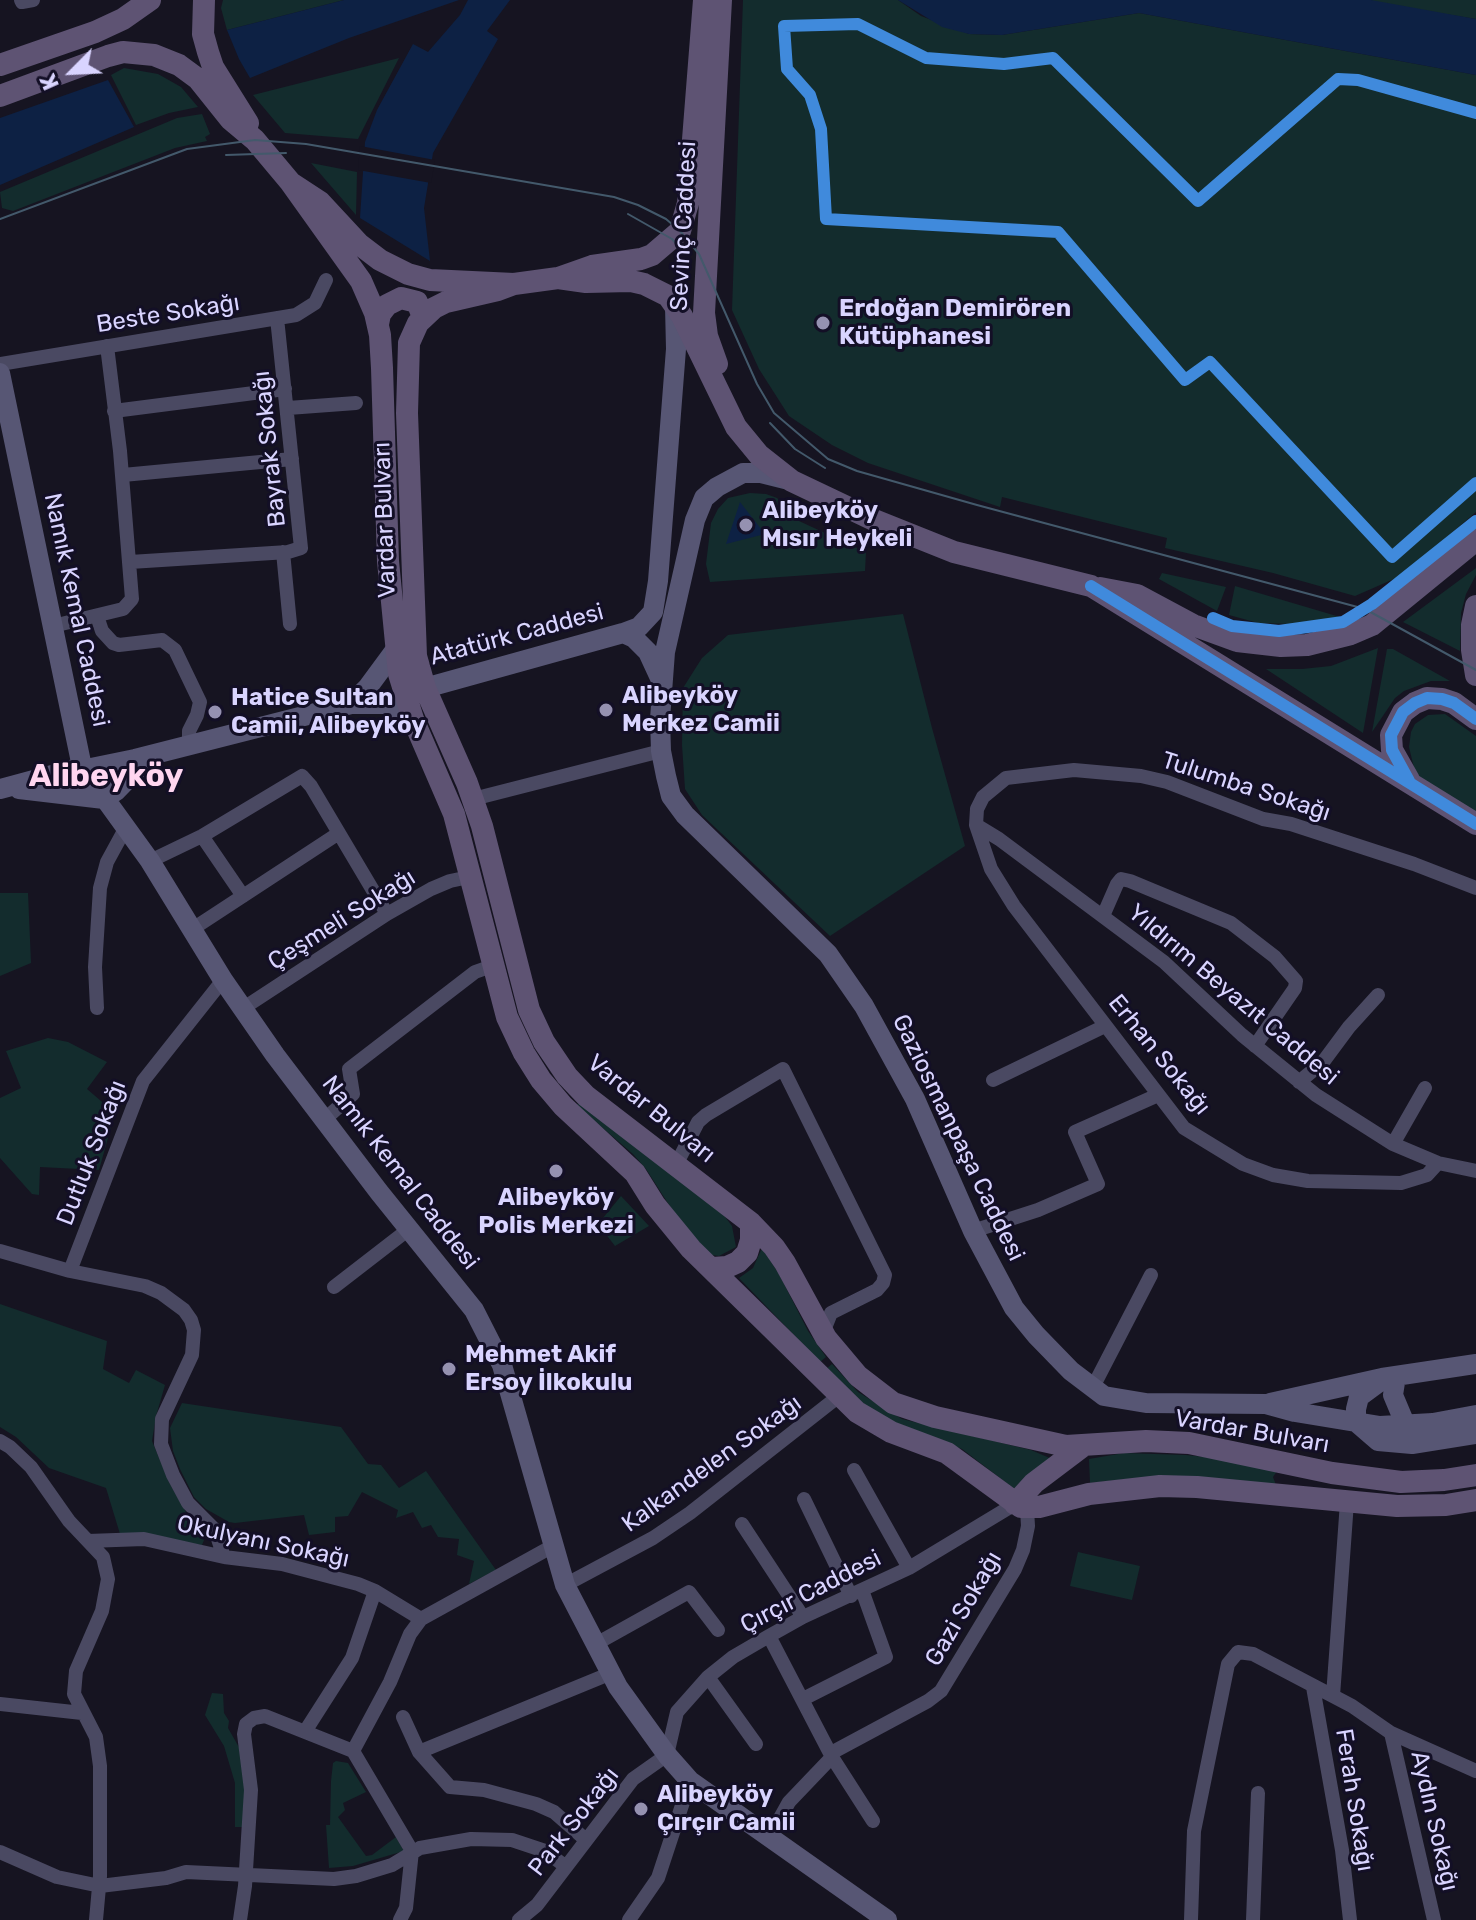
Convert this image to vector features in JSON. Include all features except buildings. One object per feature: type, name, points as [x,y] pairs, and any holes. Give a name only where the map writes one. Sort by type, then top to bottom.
[{"type":"main road","points":[[0,65],[95,32],[123,19],[150,0]]},
{"type":"main road","points":[[204,0],[203,34],[208,52],[255,140]]},
{"type":"main road","name":"Sevinç Caddesi","points":[[558,278],[592,266],[641,259],[660,250],[680,231],[688,203],[704,0]]},
{"type":"main road","name":"Sevinç Caddesi","points":[[721,0],[704,313],[714,358],[750,431],[751,446]]},
{"type":"main road","points":[[0,96],[123,52],[142,52],[179,65],[198,79],[230,119],[255,140],[291,183],[361,281],[372,302],[378,324],[388,561],[401,684],[454,814],[492,966],[517,1041],[541,1080],[563,1106],[635,1173],[675,1231],[839,1396],[876,1425],[947,1453],[1021,1506],[1089,1494],[1178,1486],[1420,1507],[1476,1500]]},
{"type":"main road","points":[[291,183],[320,202],[359,244],[380,260],[408,274],[430,280],[514,284],[558,278],[586,282],[631,281],[657,290],[668,296],[675,306],[726,410],[751,446],[774,469],[792,481],[874,520],[954,552],[1137,595],[1193,625],[1237,641],[1269,646],[1307,645],[1326,642],[1372,625],[1476,540]]},
{"type":"main road","points":[[378,324],[380,314],[387,305],[401,298],[417,302],[423,317],[446,302],[514,284]]},
{"type":"main road","name":"Sevinç Caddesi","points":[[623,633],[647,620],[657,599],[675,359],[675,306]]},
{"type":"main road","name":"Vardar Bulvarı","points":[[423,317],[409,343],[407,363],[416,656],[425,688],[473,799],[525,995],[544,1042],[567,1076],[586,1096],[751,1223],[785,1263],[823,1333],[858,1376],[893,1403],[1074,1452],[1146,1441],[1189,1443],[1332,1473],[1401,1482],[1476,1475]]},
{"type":"main road","name":"Namık Kemal Caddesi","points":[[0,373],[82,767],[150,861],[242,1009],[324,1120],[468,1302],[502,1365],[565,1585],[609,1674],[667,1755],[690,1781],[887,1920]]},
{"type":"main road","name":"Gaziosmanpaşa Caddesi","points":[[792,481],[775,475],[743,473],[704,498],[695,520],[665,652],[662,686],[661,751],[671,796],[685,815],[828,954],[864,1006],[915,1099],[973,1231],[1014,1308],[1036,1335],[1092,1389],[1104,1396],[1146,1403],[1266,1404],[1356,1422],[1406,1426],[1476,1415]]},
{"type":"main road","points":[[1091,586],[1476,824]]},
{"type":"main road","points":[[1476,606],[1472,650],[1476,675]]},
{"type":"main road","points":[[396,649],[414,620]]},
{"type":"main road","points":[[623,633],[634,638],[648,652],[662,686]]},
{"type":"main road","name":"Atatürk Caddesi","points":[[425,688],[623,633]]},
{"type":"main road","name":"Atatürk Caddesi","points":[[351,704],[396,649]]},
{"type":"main road","points":[[423,741],[432,717],[425,688]]},
{"type":"main road","points":[[1414,788],[1392,750],[1391,735],[1403,712],[1427,698],[1442,699],[1454,703],[1476,719]]},
{"type":"main road","points":[[4,788],[82,767],[102,766],[151,755],[351,704],[386,704],[413,719]]},
{"type":"main road","points":[[4,788],[104,799],[151,755]]},
{"type":"main road","points":[[713,1268],[727,1267],[747,1253],[751,1223]]},
{"type":"main road","points":[[1266,1404],[1396,1376],[1476,1364]]},
{"type":"main road","points":[[1356,1422],[1359,1397],[1372,1386],[1396,1376]]},
{"type":"main road","points":[[1396,1376],[1393,1395],[1406,1426]]},
{"type":"main road","name":"Gaziosmanpaşa Caddesi","points":[[1356,1422],[1378,1441],[1389,1443],[1412,1444],[1476,1434]]},
{"type":"main road","points":[[1021,1506],[1034,1483],[1074,1452]]},
{"type":"main road","points":[[1074,1452],[1065,1476],[1070,1488],[1089,1494]]},
{"type":"street","points":[[21,0],[33,0]]},
{"type":"street","name":"Beste Sokağı","points":[[0,364],[296,315],[315,303],[326,280]]},
{"type":"street","name":"Bayrak Sokağı","points":[[130,562],[283,552],[301,548],[277,318]]},
{"type":"street","points":[[53,626],[123,609],[132,599],[123,475],[107,346]]},
{"type":"street","points":[[114,411],[285,389]]},
{"type":"street","points":[[288,408],[356,403]]},
{"type":"street","points":[[123,475],[292,459]]},
{"type":"street","points":[[283,552],[290,624]]},
{"type":"street","points":[[97,616],[102,631],[113,643],[162,640],[175,650],[200,702],[189,731],[189,744]]},
{"type":"street","points":[[473,799],[661,751]]},
{"type":"street","name":"Tulumba Sokağı","points":[[976,825],[977,809],[983,797],[1006,778],[1074,770],[1141,776],[1167,782],[1263,819],[1291,824],[1414,864],[1476,888]]},
{"type":"street","points":[[150,861],[202,836],[302,776],[387,914]]},
{"type":"street","name":"Yıldırım Beyazıt Caddesi","points":[[976,825],[1164,962],[1255,1046],[1316,1095],[1393,1144],[1438,1163],[1476,1171]]},
{"type":"street","name":"Erhan Sokağı","points":[[976,825],[991,869],[1014,906],[1184,1128],[1243,1164],[1273,1175],[1322,1182],[1401,1183],[1427,1175],[1438,1163]]},
{"type":"street","points":[[97,1008],[95,967],[100,888],[107,862],[125,829]]},
{"type":"street","points":[[191,930],[339,833]]},
{"type":"street","points":[[202,836],[243,896]]},
{"type":"street","name":"Çeşmeli Sokağı","points":[[242,1009],[387,914],[431,889],[469,877]]},
{"type":"street","points":[[1103,916],[1117,884],[1121,879],[1130,881],[1231,923],[1275,957],[1296,981],[1295,988],[1255,1046]]},
{"type":"street","points":[[324,1120],[353,1094],[349,1069],[475,972],[492,966]]},
{"type":"street","name":"Dutluk Sokağı","points":[[70,1271],[143,1081],[223,980]]},
{"type":"street","points":[[1299,1082],[1323,1062],[1378,995]]},
{"type":"street","points":[[993,1080],[1105,1026]]},
{"type":"street","points":[[676,1165],[698,1122],[783,1069],[885,1275],[877,1290],[831,1313],[823,1333]]},
{"type":"street","points":[[1393,1144],[1425,1088]]},
{"type":"street","points":[[973,1231],[1038,1210],[1098,1184],[1075,1132],[1158,1095]]},
{"type":"street","points":[[334,1287],[409,1229]]},
{"type":"street","points":[[0,1251],[70,1271],[145,1286],[174,1301],[191,1320],[194,1330],[192,1355],[162,1419],[161,1444],[188,1503],[215,1530],[224,1557]]},
{"type":"street","points":[[1092,1389],[1151,1275]]},
{"type":"street","name":"Kalkandelen Sokağı","points":[[565,1585],[653,1538],[678,1521],[839,1396]]},
{"type":"street","points":[[0,1441],[31,1467],[69,1521],[103,1557],[108,1579],[102,1611],[76,1671],[74,1694],[96,1737],[100,1766],[100,1886],[96,1920]]},
{"type":"street","points":[[854,1470],[909,1568]]},
{"type":"street","points":[[803,1699],[886,1657],[856,1593],[804,1499]]},
{"type":"street","points":[[1333,1696],[1347,1502]]},
{"type":"street","name":"Çırçır Caddesi","points":[[667,1755],[677,1712],[708,1677],[733,1657],[803,1617],[909,1568],[1021,1506]]},
{"type":"street","name":"Gazi Sokağı","points":[[769,1838],[789,1802],[832,1757],[833,1752],[941,1691],[1015,1569],[1026,1538],[1021,1506]]},
{"type":"street","points":[[742,1524],[803,1617]]},
{"type":"street","name":"Okulyanı Sokağı","points":[[88,1541],[144,1539],[224,1557],[282,1564],[375,1591],[421,1619]]},
{"type":"street","points":[[353,1751],[390,1682],[410,1634],[421,1619],[553,1546]]},
{"type":"street","points":[[306,1730],[352,1658],[375,1591]]},
{"type":"street","points":[[594,1645],[689,1592],[718,1630]]},
{"type":"street","points":[[769,1636],[832,1757],[873,1821]]},
{"type":"street","points":[[1191,1920],[1194,1831],[1228,1664],[1238,1652],[1253,1654],[1352,1706],[1391,1733],[1476,1771]]},
{"type":"street","points":[[419,1752],[609,1674]]},
{"type":"street","points":[[708,1677],[756,1744]]},
{"type":"street","name":"Ferah Sokağı","points":[[1313,1687],[1342,1850],[1350,1920]]},
{"type":"street","points":[[0,1704],[82,1713]]},
{"type":"street","points":[[240,1920],[251,1790],[245,1743],[246,1724],[254,1718],[265,1716],[353,1751],[412,1851],[406,1908],[400,1920]]},
{"type":"street","points":[[403,1717],[419,1752],[450,1787],[484,1790],[536,1804],[554,1812],[586,1840]]},
{"type":"street","name":"Aydın Sokağı","points":[[1391,1733],[1434,1920]]},
{"type":"street","name":"Park Sokağı","points":[[519,1920],[537,1905],[633,1779],[667,1755]]},
{"type":"street","points":[[629,1920],[658,1878],[690,1781]]},
{"type":"street","points":[[1253,1920],[1258,1793]]},
{"type":"street","points":[[0,1852],[57,1877],[100,1886],[166,1878],[186,1872],[334,1879],[392,1865],[412,1851],[447,1841],[512,1840],[545,1851],[565,1866]]},
{"type":"green space","points":[[223,0],[344,0],[227,30],[221,8]]},
{"type":"green space","points":[[743,0],[898,0],[921,16],[969,34],[1002,35],[1139,13],[1476,75],[1476,512],[1403,575],[1355,596],[1165,548],[1167,538],[1002,497],[1000,507],[868,463],[832,445],[789,416],[759,369],[732,310]]},
{"type":"green space","points":[[1371,0],[1476,0],[1476,19],[1376,3]]},
{"type":"green space","points":[[399,58],[358,139],[285,133],[253,95]]},
{"type":"green space","points":[[124,68],[158,74],[181,87],[198,107],[136,125],[111,75]]},
{"type":"green space","points":[[202,114],[210,134],[205,137],[207,141],[175,148],[13,211],[2,208],[0,192],[177,118]]},
{"type":"green space","points":[[311,163],[357,172],[356,215]]},
{"type":"green space","points":[[750,493],[777,498],[799,521],[866,552],[865,571],[710,582],[706,564],[711,523],[728,498]]},
{"type":"green space","points":[[1476,568],[1461,613],[1460,651],[1403,622]]},
{"type":"green space","points":[[1162,573],[1226,587],[1217,611],[1159,579]]},
{"type":"green space","points":[[1235,586],[1340,617],[1291,624],[1258,623],[1229,615]]},
{"type":"green space","points":[[903,614],[965,846],[830,936],[702,815],[685,789],[683,688],[702,658],[728,635]]},
{"type":"green space","points":[[1378,648],[1363,733],[1266,669],[1331,666]]},
{"type":"green space","points":[[1387,649],[1393,649],[1450,681],[1431,681],[1404,691],[1395,698],[1372,732]]},
{"type":"green space","points":[[1445,714],[1476,736],[1476,812],[1425,782],[1415,772],[1409,747],[1415,724],[1428,715]]},
{"type":"green space","points":[[0,893],[28,893],[31,963],[0,976]]},
{"type":"green space","points":[[48,1038],[68,1042],[107,1062],[87,1089],[115,1113],[99,1170],[40,1167],[39,1195],[32,1194],[0,1158],[0,1098],[21,1088],[6,1051]]},
{"type":"green space","points":[[579,1103],[723,1214],[732,1226],[736,1247],[719,1256],[711,1255],[680,1222],[633,1154],[576,1105]]},
{"type":"green space","points":[[621,1196],[649,1226],[615,1246],[598,1224]]},
{"type":"green space","points":[[762,1248],[826,1357],[820,1362],[739,1278],[753,1268]]},
{"type":"green space","points":[[0,1304],[107,1341],[103,1369],[129,1383],[136,1370],[165,1385],[152,1441],[170,1484],[199,1529],[204,1540],[202,1545],[120,1534],[106,1488],[49,1468],[16,1437],[0,1427]]},
{"type":"green space","points":[[832,1364],[858,1392],[902,1419],[1031,1450],[1052,1459],[1017,1491],[962,1449],[874,1413],[826,1369]]},
{"type":"green space","points":[[182,1403],[341,1427],[368,1464],[381,1465],[399,1488],[426,1471],[496,1570],[469,1584],[474,1561],[457,1555],[459,1539],[438,1537],[431,1525],[422,1528],[413,1512],[396,1518],[398,1510],[362,1492],[348,1516],[335,1517],[335,1532],[309,1535],[304,1515],[229,1522],[206,1509],[194,1497],[180,1469],[173,1451],[170,1428]]},
{"type":"green space","points":[[1124,1453],[1233,1460],[1277,1471],[1273,1477],[1276,1485],[1149,1477],[1090,1483],[1089,1459]]},
{"type":"green space","points":[[1078,1552],[1140,1566],[1132,1600],[1070,1586]]},
{"type":"green space","points":[[212,1693],[223,1694],[228,1728],[240,1749],[244,1767],[246,1827],[235,1827],[235,1783],[224,1746],[205,1715]]},
{"type":"green space","points":[[333,1763],[348,1763],[366,1792],[343,1803],[345,1810],[338,1817],[366,1856],[396,1837],[404,1851],[353,1866],[329,1868],[326,1825],[330,1825],[331,1781]]},
{"type":"water","points":[[344,0],[459,0],[349,38],[250,78],[227,30]]},
{"type":"water","points":[[468,0],[510,0],[487,31],[498,39],[433,153],[424,208],[430,261],[360,218],[365,142],[377,110],[413,44],[428,52],[460,15]]},
{"type":"water","points":[[898,0],[1371,0],[1476,19],[1476,75],[1139,13],[1002,35],[969,34],[942,27]]},
{"type":"water","points":[[108,80],[134,127],[0,185],[0,118]]},
{"type":"water","points":[[740,502],[765,534],[726,544]]},
{"type":"pier","points":[[360,146],[435,160],[431,183],[358,170]]},
{"type":"tram line","points":[[0,219],[187,149],[255,140],[306,144],[614,197],[666,219],[699,254],[757,384],[774,413],[828,459],[857,471],[977,505],[1365,609],[1476,670]]},
{"type":"tram line","points":[[226,155],[286,153]]},
{"type":"tram line","points":[[628,214],[672,239],[686,255]]},
{"type":"tram line","points":[[770,423],[795,449],[825,468]]},
{"type":"cycle path","points":[[1476,113],[1358,80],[1338,79],[1198,201],[1053,58],[1004,64],[926,58],[858,24],[784,26],[787,69],[810,95],[821,129],[826,219],[1058,232],[1185,380],[1210,362],[1392,557],[1476,483]]},
{"type":"cycle path","points":[[1213,618],[1232,626],[1279,631],[1343,622],[1372,604],[1476,521]]},
{"type":"cycle path","points":[[1091,586],[1476,824]]},
{"type":"cycle path","points":[[1409,781],[1392,750],[1391,735],[1403,712],[1427,698],[1442,699],[1454,703],[1476,719]]},
{"type":"place","name":"Erdoğan Demirören Kütüphanesi","points":[[823,323]]},
{"type":"place","name":"Alibeyköy Mısır Heykeli","points":[[746,525]]},
{"type":"place","name":"Alibeyköy Merkez Camii","points":[[606,710]]},
{"type":"place","name":"Hatice Sultan Camii, Alibeyköy","points":[[215,712]]},
{"type":"place","name":"Alibeyköy Polis Merkezi","points":[[556,1171]]},
{"type":"place","name":"Mehmet Akif Ersoy İlkokulu","points":[[449,1369]]},
{"type":"place","name":"Alibeyköy Çırçır Camii","points":[[641,1809]]},
{"type":"district","name":"Alibeyköy","points":[[106,777]]}]
